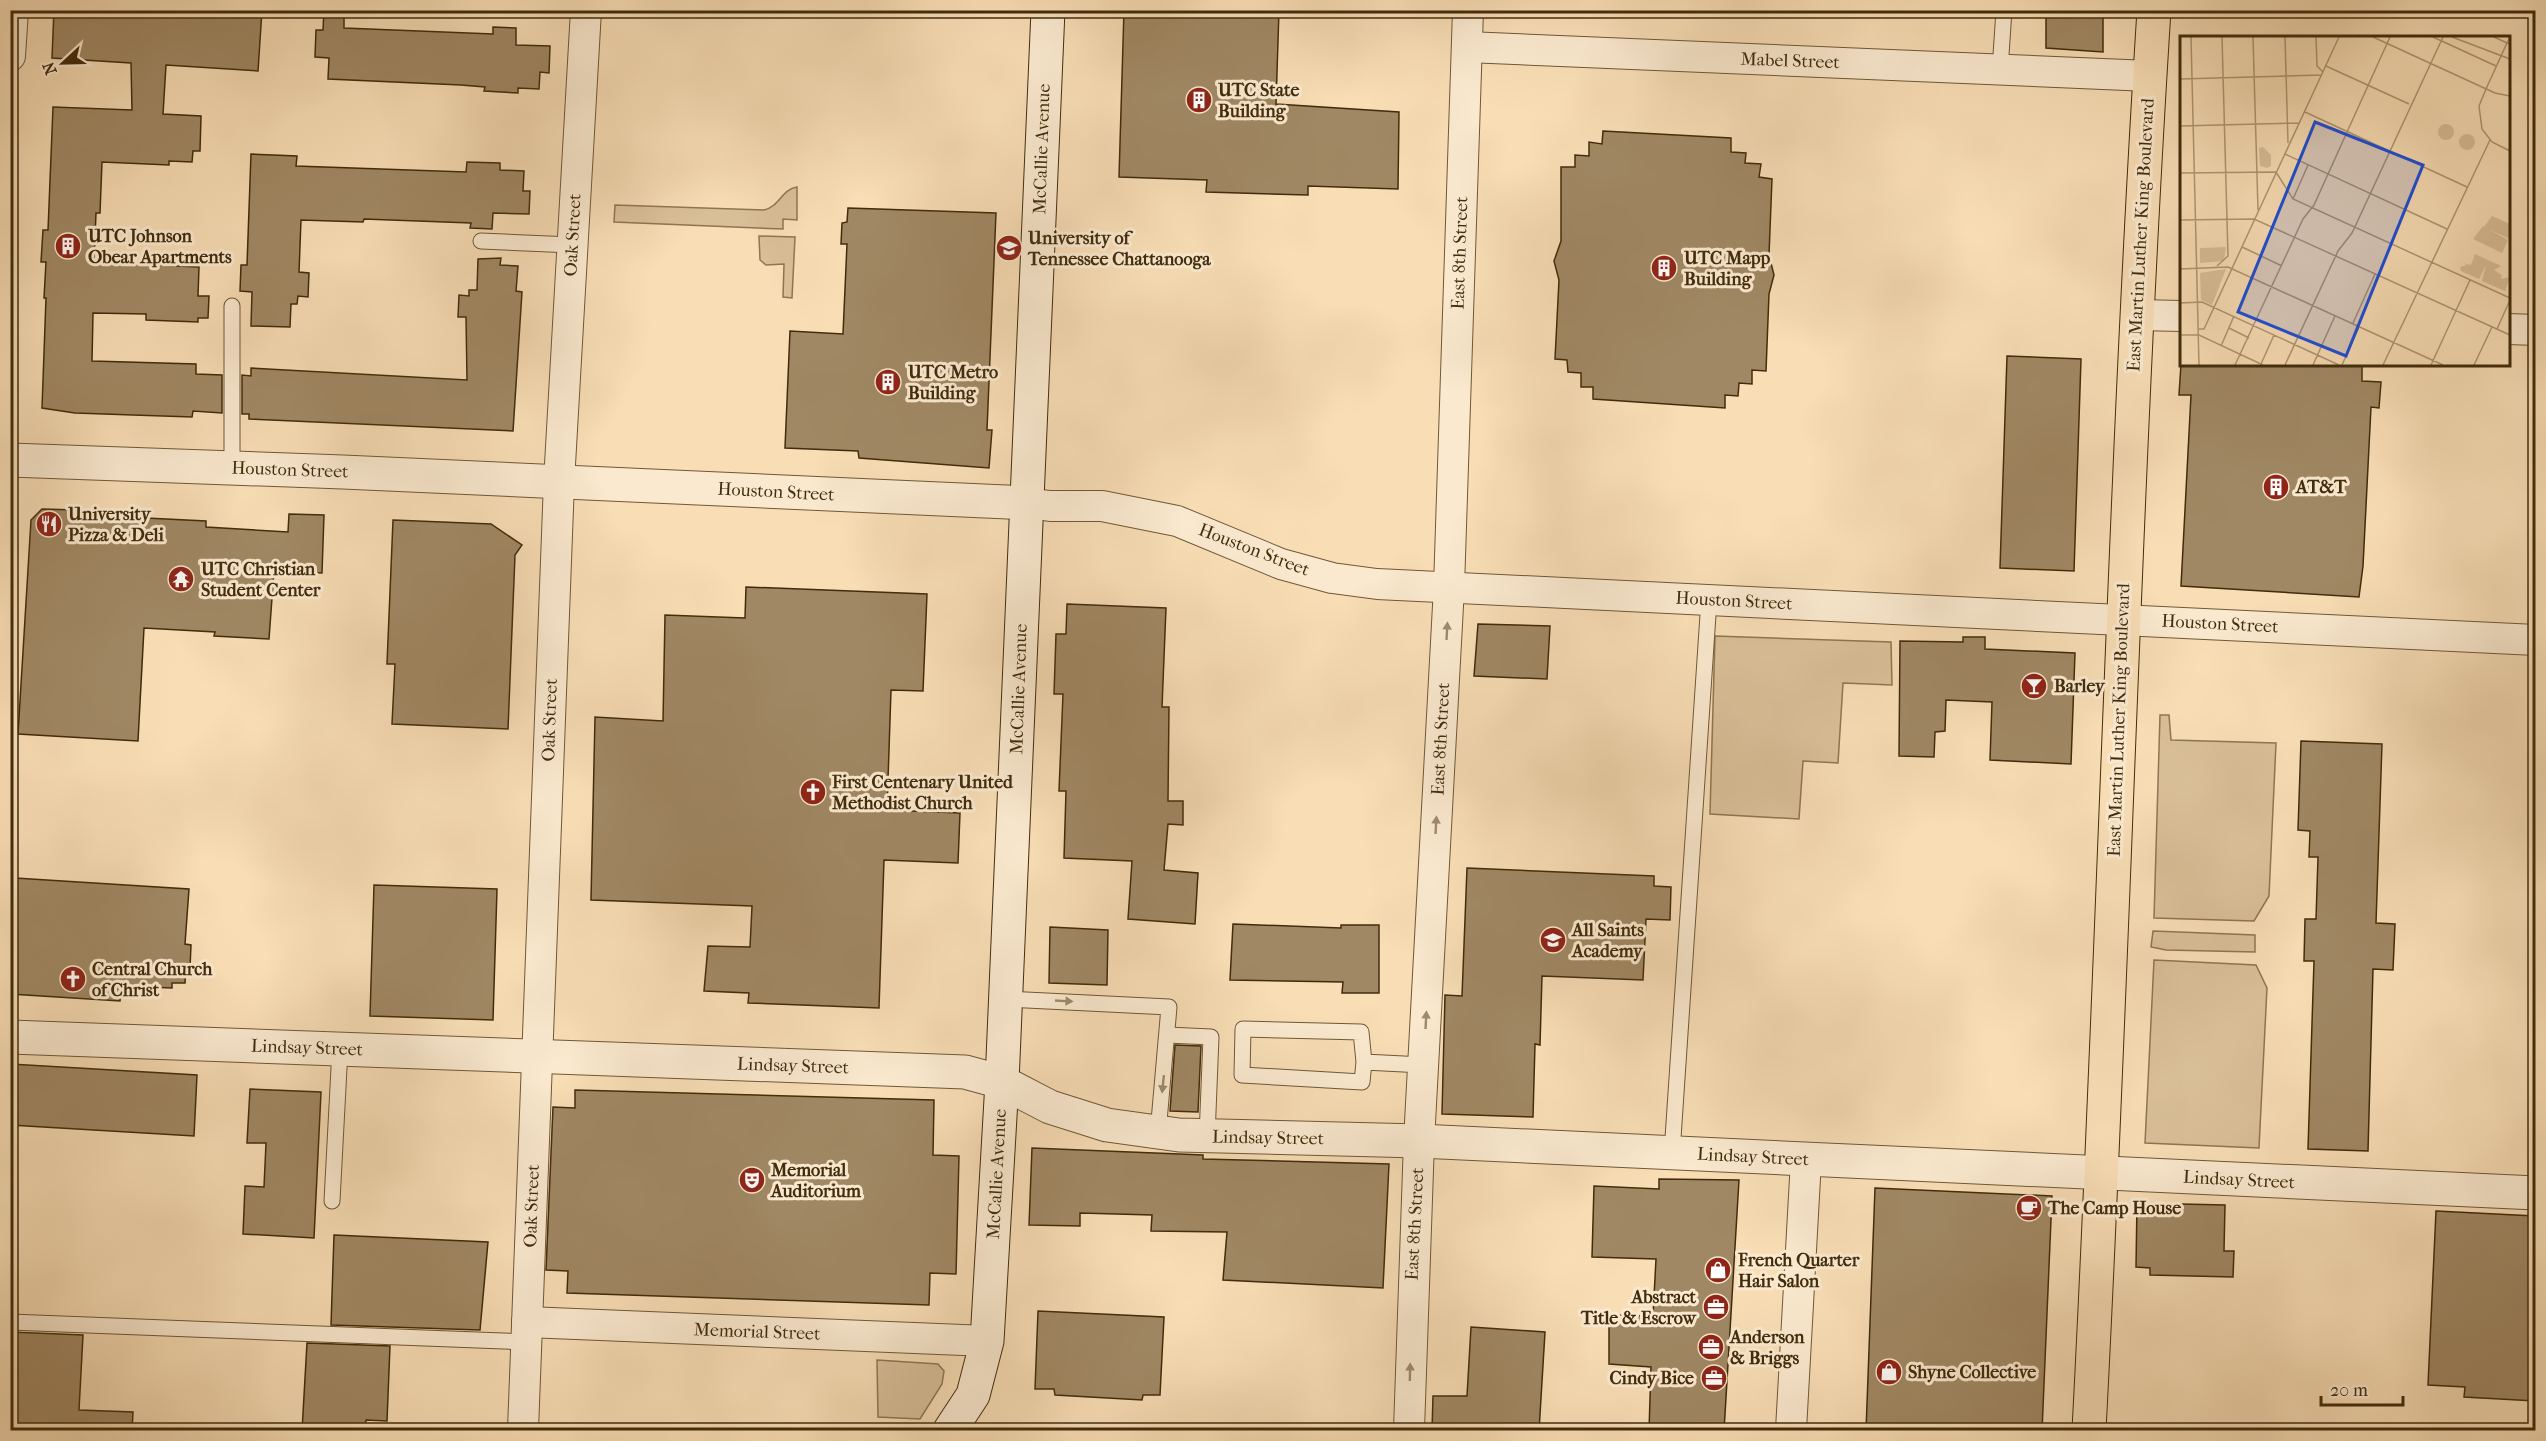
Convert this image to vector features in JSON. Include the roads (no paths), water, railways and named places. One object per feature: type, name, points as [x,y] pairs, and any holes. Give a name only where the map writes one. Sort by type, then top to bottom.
[{"type":"main road","name":"East Martin Luther King Boulevard","points":[[2089,1431],[2103,1173],[2122,620],[2154,10]]},
{"type":"street","points":[[10,56],[13,10]]},
{"type":"street","name":"Oak Street","points":[[523,1431],[559,482],[586,10]]},
{"type":"street","name":"McCallie Avenue","points":[[950,1431],[973,1395],[987,1341],[1002,1082],[1048,10]]},
{"type":"street","points":[[1467,47],[1468,10]]},
{"type":"street","name":"Mabel Street","points":[[1467,47],[2150,76]]},
{"type":"street","name":"East 8th Street","points":[[1409,1431],[1419,1141],[1449,587],[1467,47]]},
{"type":"street","points":[[2137,315],[2180,316]]},
{"type":"street","points":[[2510,329],[2535,330]]},
{"type":"street","name":"Houston Street","points":[[10,460],[559,482],[1027,503],[1050,506],[1102,506],[1177,520],[1281,564],[1332,578],[1377,584],[2535,640]]},
{"type":"street","name":"Lindsay Street","points":[[10,1037],[964,1072],[1002,1082],[1050,1107],[1107,1125],[1158,1133],[1207,1137],[1419,1141],[2535,1193]]},
{"type":"street","points":[[1791,1431],[1806,1160]]},
{"type":"street","name":"Memorial Street","points":[[527,1332],[987,1341]]},
{"type":"lane","points":[[2000,70],[2004,10]]},
{"type":"lane","points":[[481,240],[572,245]]},
{"type":"lane","points":[[232,306],[232,468]]},
{"type":"lane","points":[[1672,1153],[1708,600]]},
{"type":"lane","points":[[1005,999],[1169,1007],[1158,1133]]},
{"type":"lane","points":[[1243,1029],[1361,1032],[1364,1062],[1362,1082],[1242,1074],[1243,1029]]},
{"type":"lane","points":[[1168,1035],[1211,1037],[1207,1137]]},
{"type":"lane","points":[[332,1201],[340,1049]]},
{"type":"lane","points":[[1364,1062],[1423,1065]]},
{"type":"lane","points":[[10,1322],[527,1332]]},
{"type":"place","name":"UTC State Building","points":[[1199,100]]},
{"type":"place","name":"UTC Johnson Obear Apartments","points":[[68,246]]},
{"type":"place","name":"University of Tennessee Chattanooga","points":[[1009,248]]},
{"type":"place","name":"UTC Mapp Building","points":[[1664,268]]},
{"type":"place","name":"UTC Metro Building","points":[[888,382]]},
{"type":"place","name":"AT&T","points":[[2276,487]]},
{"type":"place","name":"University Pizza & Deli","points":[[49,524]]},
{"type":"place","name":"UTC Christian Student Center","points":[[181,579]]},
{"type":"place","name":"Barley","points":[[2034,686]]},
{"type":"place","name":"First Centenary United Methodist Church","points":[[813,792]]},
{"type":"place","name":"All Saints Academy","points":[[1553,940]]},
{"type":"place","name":"Central Church of Christ","points":[[73,979]]},
{"type":"place","name":"Memorial Auditorium","points":[[752,1180]]},
{"type":"place","name":"The Camp House","points":[[2029,1208]]},
{"type":"place","name":"French Quarter Hair Salon","points":[[1718,1270]]},
{"type":"place","name":"Abstract Title & Escrow","points":[[1716,1307]]},
{"type":"place","name":"Anderson & Briggs","points":[[1711,1347]]},
{"type":"place","name":"Shyne Collective","points":[[1889,1372]]},
{"type":"place","name":"Cindy Bice","points":[[1714,1378]]}]
